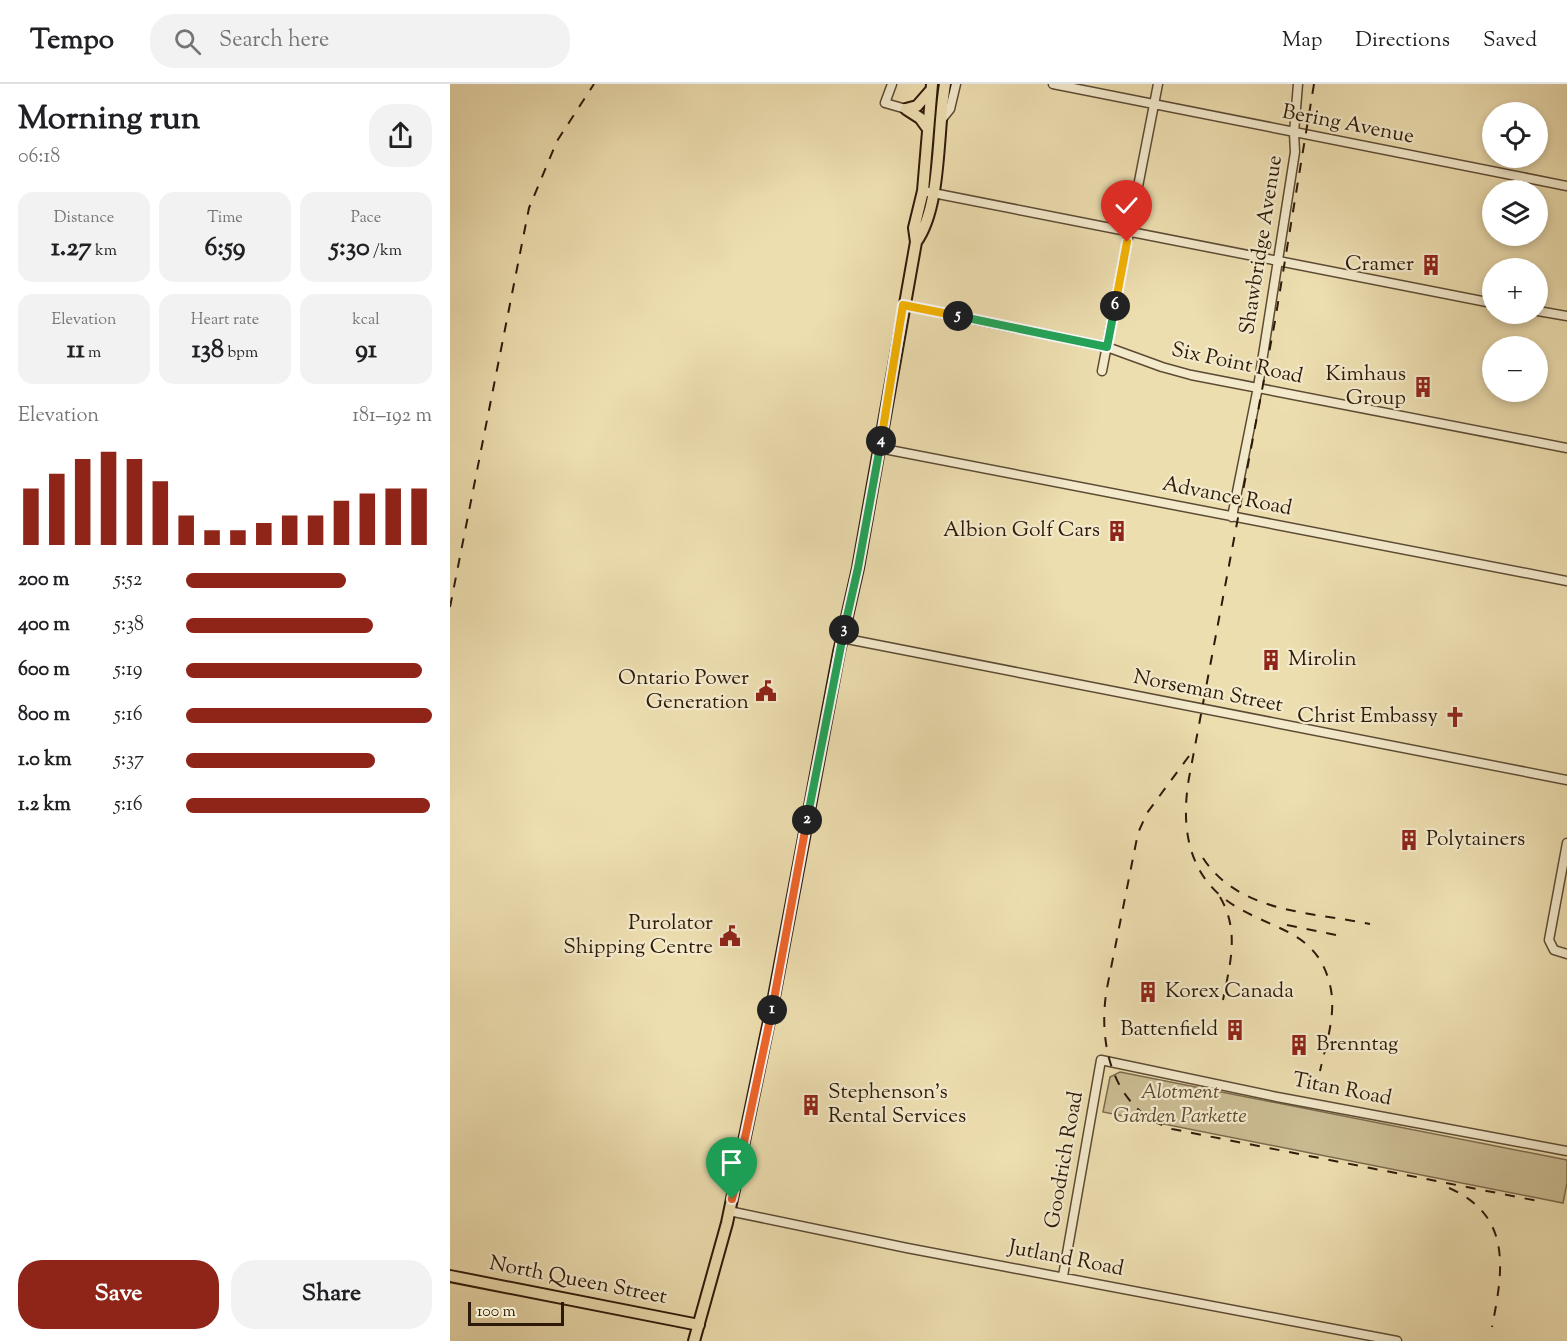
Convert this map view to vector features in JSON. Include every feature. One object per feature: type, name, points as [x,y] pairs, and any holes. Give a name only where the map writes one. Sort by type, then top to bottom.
[{"type":"main road","points":[[694,1341],[729,1211],[773,1002],[842,638],[858,568],[916,242],[914,228],[928,192],[945,84]]},
{"type":"main road","points":[[906,109],[917,106],[932,87]]},
{"type":"main road","points":[[928,192],[928,129],[932,87]]},
{"type":"main road","points":[[906,109],[920,118],[928,129]]},
{"type":"main road","name":"North Queen Street","points":[[450,1276],[699,1325]]},
{"type":"street","points":[[892,84],[885,103],[906,109]]},
{"type":"street","points":[[941,120],[950,109],[956,84]]},
{"type":"street","name":"Bering Avenue","points":[[1053,84],[1567,186]]},
{"type":"street","points":[[1102,371],[1158,84]]},
{"type":"street","name":"Shawbridge Avenue","points":[[1232,517],[1257,387],[1295,152],[1294,133],[1298,84]]},
{"type":"street","points":[[928,192],[1482,301]]},
{"type":"street","name":"Six Point Road","points":[[903,305],[1107,347],[1162,367],[1567,448]]},
{"type":"street","points":[[1548,313],[1567,316]]},
{"type":"street","name":"Advance Road","points":[[879,448],[1567,581]]},
{"type":"street","name":"Norseman Street","points":[[842,638],[1567,780]]},
{"type":"street","points":[[1567,843],[1549,940],[1554,950],[1567,954]]},
{"type":"street","name":"Goodrich Road","points":[[1063,1276],[1101,1060],[1110,1062]]},
{"type":"street","name":"Titan Road","points":[[1110,1062],[1277,1097],[1567,1151]]},
{"type":"street","name":"Jutland Road","points":[[729,1211],[907,1248],[1397,1341]]},
{"type":"green space","name":"Alotment Garden Parkette","points":[[1120,1072],[1567,1160],[1567,1183],[1563,1203],[1103,1112],[1110,1077]]},
{"type":"railway","points":[[450,607],[529,208],[557,141],[594,84]]},
{"type":"railway","points":[[1314,84],[1275,321],[1189,778],[1186,817],[1192,853],[1209,884],[1223,898],[1240,909],[1307,944],[1324,968],[1330,985],[1332,1006],[1330,1028],[1320,1071]]},
{"type":"railway","points":[[1189,756],[1147,813],[1138,833],[1107,988],[1105,1031],[1108,1052],[1123,1091],[1136,1107],[1152,1120],[1172,1129],[1538,1201]]},
{"type":"railway","points":[[1203,858],[1218,876],[1236,890],[1256,900],[1301,912],[1370,924]]},
{"type":"railway","points":[[1220,897],[1230,922],[1232,935],[1223,1000]]},
{"type":"railway","points":[[1287,925],[1336,935]]},
{"type":"railway","points":[[1449,1188],[1470,1200],[1484,1214],[1494,1230],[1499,1247],[1500,1266],[1492,1327]]},
{"type":"place","name":"Cramer","points":[[1431,265]]},
{"type":"place","name":"Kimhaus Group","points":[[1423,387]]},
{"type":"place","name":"Albion Golf Cars","points":[[1117,531]]},
{"type":"place","name":"Mirolin","points":[[1271,660]]},
{"type":"place","name":"Ontario Power Generation","points":[[766,691]]},
{"type":"place","name":"Christ Embassy","points":[[1455,717]]},
{"type":"place","name":"Polytainers","points":[[1409,840]]},
{"type":"place","name":"Purolator Shipping Centre","points":[[730,936]]},
{"type":"place","name":"Korex Canada","points":[[1148,992]]},
{"type":"place","name":"Battenfield","points":[[1235,1030]]},
{"type":"place","name":"Brenntag","points":[[1299,1045]]},
{"type":"place","name":"Stephenson's Rental Services","points":[[811,1105]]},
{"type":"route","points":[[732,1199],[773,1002],[839,652],[858,568],[903,305],[1107,347],[1127,242]]}]
